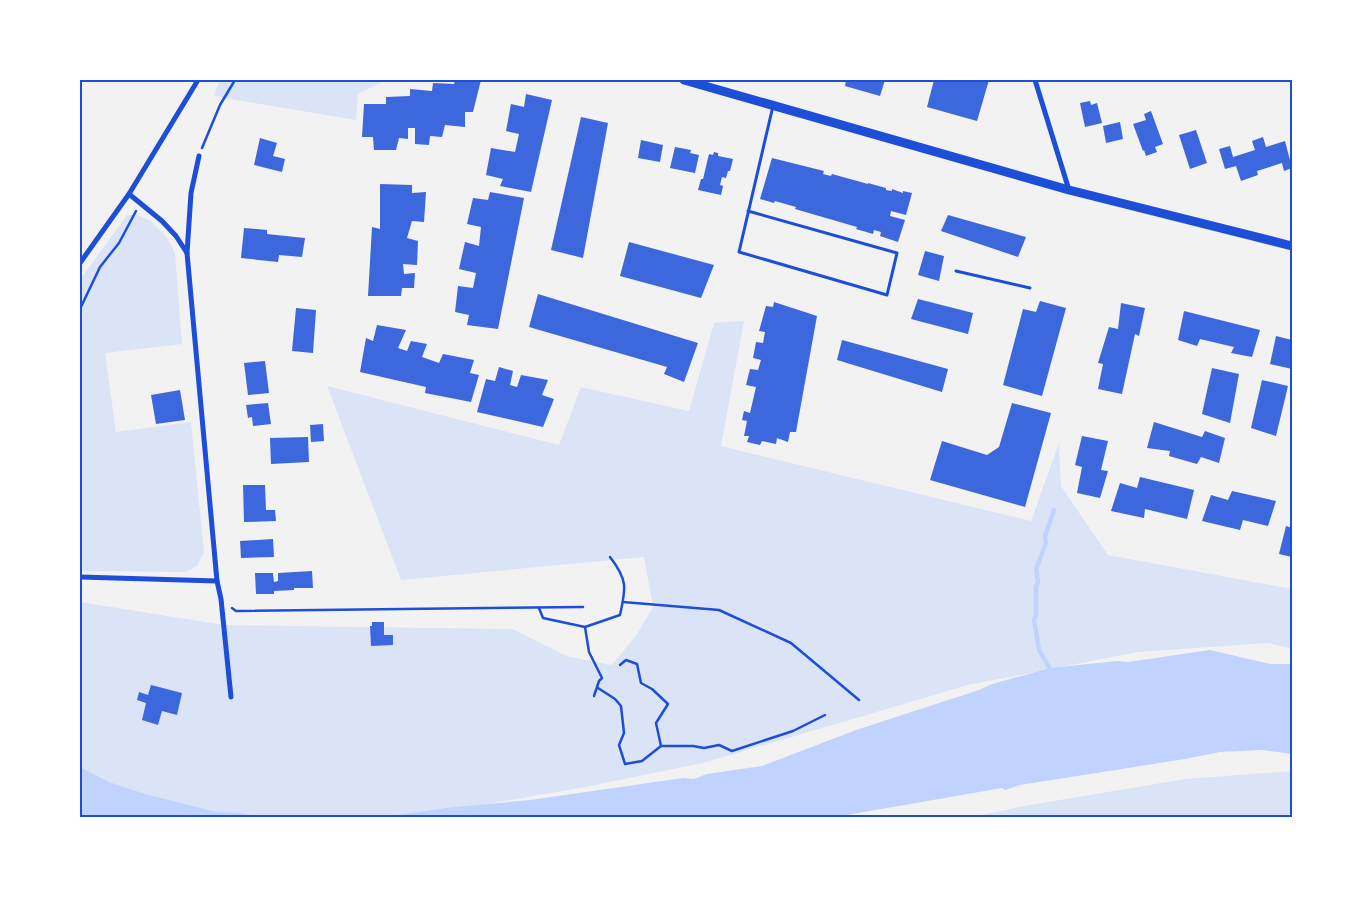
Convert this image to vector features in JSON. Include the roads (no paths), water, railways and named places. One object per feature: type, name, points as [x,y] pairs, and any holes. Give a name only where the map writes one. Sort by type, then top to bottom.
[{"type":"main road","points":[[684,80],[1069,190],[1292,246]]},
{"type":"street","points":[[80,263],[129,194],[198,80]]},
{"type":"street","points":[[1036,80],[1069,190]]},
{"type":"street","points":[[199,156],[191,193],[187,253],[217,581],[221,599],[231,697]]},
{"type":"street","points":[[129,194],[176,236],[187,253]]},
{"type":"street","points":[[80,577],[217,581]]},
{"type":"lane","points":[[748,210],[897,253],[887,295],[739,252],[748,210],[773,106]]},
{"type":"lane","points":[[956,272],[1030,288]]},
{"type":"water","points":[[1210,650],[1270,664],[1292,664],[1292,754],[1263,750],[1220,752],[1020,785],[1005,790],[1002,788],[835,817],[382,817],[446,808],[530,800],[683,778],[694,779],[707,774],[762,766],[856,730],[979,690],[992,684],[1050,668],[1117,661],[1128,662]]},
{"type":"water","points":[[80,767],[109,782],[142,793],[216,812],[262,817],[80,817]]},
{"type":"waterway","points":[[1052,673],[1039,650],[1034,619],[1036,616],[1036,587],[1038,582],[1036,569],[1046,543],[1045,536],[1054,510]]}]
